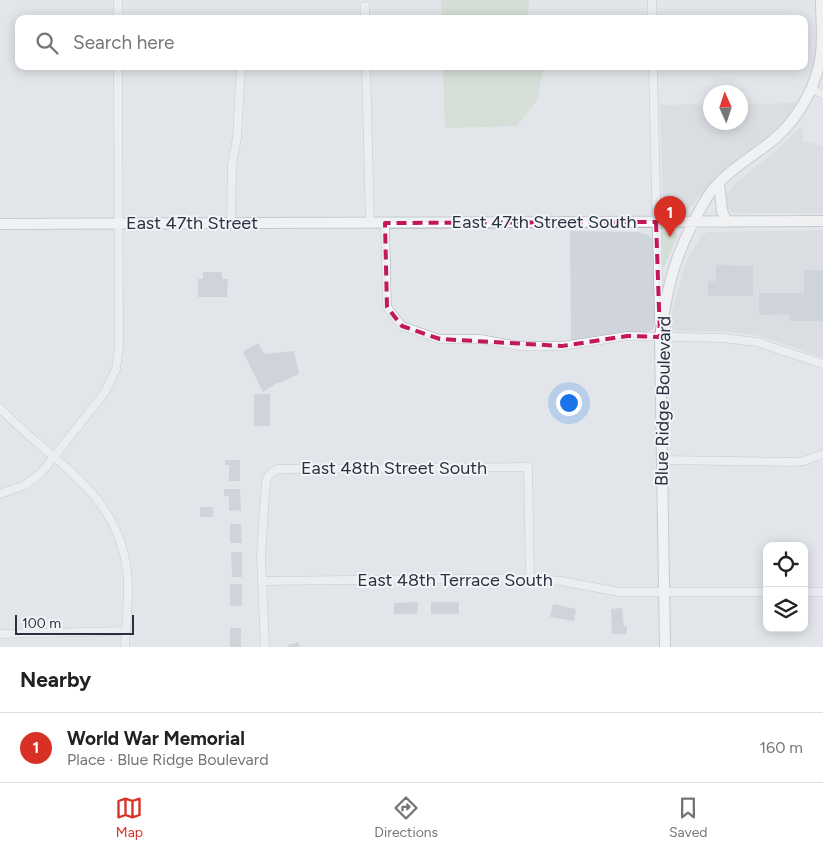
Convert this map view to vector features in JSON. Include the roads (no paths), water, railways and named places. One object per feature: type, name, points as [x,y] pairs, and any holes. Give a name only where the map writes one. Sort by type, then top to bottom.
[{"type":"main road","name":"Blue Ridge Boulevard","points":[[665,647],[660,337],[666,292],[675,262],[687,233],[702,205],[719,183],[741,162],[773,140],[798,113],[811,88],[821,53],[822,3]]},
{"type":"main road","points":[[719,183],[722,211],[727,222]]},
{"type":"main road","name":"East 47th Street South","points":[[385,223],[823,221]]},
{"type":"main road","name":"East 47th Street","points":[[0,224],[385,223]]},
{"type":"street","points":[[118,0],[118,15]]},
{"type":"street","points":[[652,0],[652,15]]},
{"type":"street","points":[[365,6],[365,15]]},
{"type":"street","points":[[0,494],[26,485],[42,472],[105,392],[116,368],[120,347],[118,70]]},
{"type":"street","points":[[230,223],[232,165],[237,138],[241,70]]},
{"type":"street","points":[[366,70],[370,223]]},
{"type":"street","points":[[653,70],[660,337]]},
{"type":"street","points":[[811,88],[823,94]]},
{"type":"street","points":[[385,223],[387,307],[402,326],[440,339],[481,339],[520,346],[562,346],[627,336],[722,338],[757,342],[823,364]]},
{"type":"street","points":[[0,408],[15,424],[75,474],[107,512],[119,535],[128,574],[125,647]]},
{"type":"street","points":[[661,460],[794,462],[804,461],[823,454]]},
{"type":"street","name":"East 48th Street South","points":[[262,581],[261,556],[266,482],[269,476],[277,469],[528,467],[530,578]]},
{"type":"street","name":"East 48th Terrace South","points":[[262,581],[530,578],[561,581],[618,592],[763,592]]},
{"type":"street","points":[[262,581],[265,647]]},
{"type":"street","points":[[808,592],[823,592]]},
{"type":"street","points":[[0,634],[126,631]]},
{"type":"place","name":"World War Memorial","points":[[670,237]]}]
